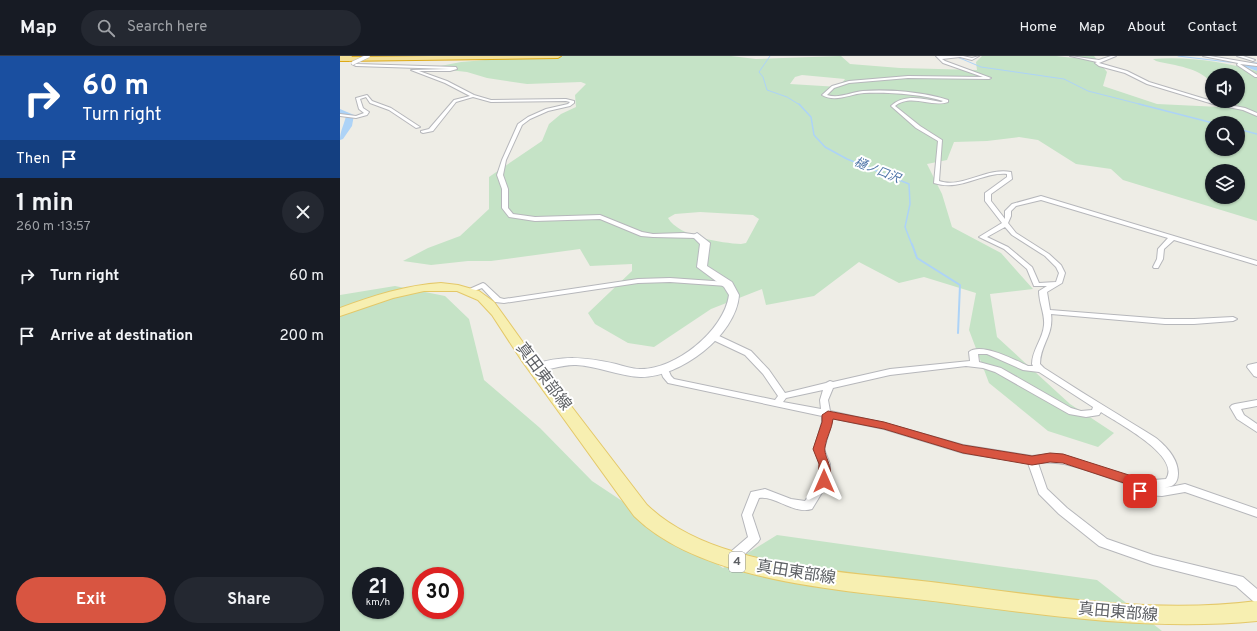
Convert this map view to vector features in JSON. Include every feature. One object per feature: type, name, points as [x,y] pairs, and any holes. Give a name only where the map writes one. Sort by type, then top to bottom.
[{"type":"highway","points":[[345,59],[514,56]]},
{"type":"highway","points":[[345,59],[558,56]]},
{"type":"main road","name":"真田東部線","points":[[340,312],[391,295],[420,289],[448,287],[469,291],[486,301],[644,514],[681,540],[731,560],[757,567],[795,574],[1113,614],[1164,617],[1220,616],[1257,611]]},
{"type":"street","points":[[345,59],[368,56]]},
{"type":"street","points":[[939,57],[960,56],[972,59],[977,56]]},
{"type":"street","points":[[1072,56],[1101,61]]},
{"type":"street","points":[[1092,56],[1101,61]]},
{"type":"street","points":[[1114,56],[1097,63],[1126,72],[1148,83],[1214,103],[1244,109],[1257,115]]},
{"type":"street","points":[[1205,56],[1257,65]]},
{"type":"street","points":[[1239,56],[1257,60]]},
{"type":"street","points":[[664,369],[666,377],[671,381],[780,399],[828,415],[884,426],[963,449],[1032,460],[1050,458],[1063,459],[1128,480],[1154,484],[1169,483],[1173,478],[1173,466],[1169,458],[1154,441],[1097,407],[1041,370],[1036,364],[1036,359],[1047,331],[1048,312],[1042,300],[1043,291],[1059,283],[1062,273],[1059,266],[1047,255],[1014,234],[986,198],[988,193],[1005,182],[1011,174],[1000,172],[952,184],[938,183],[935,180],[940,140],[918,127],[893,106],[897,102],[907,100],[943,103],[946,101],[902,94],[863,92],[834,97],[824,95],[833,87],[849,82],[908,77],[989,78],[948,64],[939,57]]},
{"type":"street","points":[[345,59],[356,65],[456,68],[450,70],[413,70],[446,82],[473,96],[496,101],[566,100],[573,102],[570,105],[547,110],[520,124],[504,160],[500,175],[505,189],[505,208],[511,216],[535,219],[600,217],[610,219],[627,229],[647,235],[686,234],[697,236],[705,243],[702,267],[727,284],[734,291],[730,308],[714,337],[677,363],[664,369],[639,373],[563,360],[536,368]]},
{"type":"street","points":[[1248,63],[1253,60]]},
{"type":"street","points":[[1241,63],[1238,64],[1256,76]]},
{"type":"street","points":[[340,115],[354,117],[366,114],[367,112],[361,108],[358,98],[367,96],[371,102],[390,108],[418,126]]},
{"type":"street","points":[[423,132],[434,127],[455,101],[473,96]]},
{"type":"street","points":[[1056,284],[1036,285],[1030,268],[1006,248],[982,237],[1007,224],[1010,217],[1008,211],[1014,205],[1040,198],[1257,263]]},
{"type":"street","points":[[1156,267],[1160,259],[1161,249],[1173,237]]},
{"type":"street","points":[[469,291],[483,285],[498,300],[504,301],[638,281],[670,280],[727,284]]},
{"type":"street","points":[[1048,312],[1096,314],[1156,321],[1204,321],[1232,319]]},
{"type":"street","points":[[714,337],[748,353],[766,372],[780,399]]},
{"type":"street","points":[[975,364],[973,352],[988,352],[1026,368],[1041,370]]},
{"type":"street","points":[[780,399],[830,384],[890,372],[966,363],[998,370],[1059,404],[1068,411],[1083,416],[1096,414],[1097,407]]},
{"type":"street","points":[[1257,366],[1251,367],[1257,374]]},
{"type":"street","points":[[731,560],[754,540],[747,515],[755,495],[765,493],[790,502],[808,506],[824,481],[825,464],[819,449],[827,422],[828,415],[824,400],[830,384]]},
{"type":"street","points":[[1257,403],[1235,407],[1240,417],[1257,429]]},
{"type":"street","points":[[1032,460],[1043,491],[1069,516],[1103,543],[1153,560],[1239,581],[1257,596]]},
{"type":"street","points":[[1128,480],[1131,485],[1140,491],[1176,490],[1185,488],[1257,513]]},
{"type":"green space","points":[[479,56],[731,56],[756,59],[841,56],[850,64],[900,68],[977,70],[976,62],[982,56],[1056,56],[1074,58],[1077,56],[1094,56],[1107,72],[1103,86],[1157,104],[1205,106],[1205,108],[1245,108],[1245,68],[1257,71],[1257,221],[1123,180],[1111,169],[1076,164],[1038,140],[1019,137],[987,141],[954,142],[947,160],[927,164],[942,194],[952,227],[1001,253],[1033,289],[990,294],[997,337],[1070,404],[1114,433],[1098,447],[1048,431],[989,383],[969,330],[976,293],[924,277],[899,283],[859,262],[814,296],[766,305],[762,289],[711,309],[654,347],[628,343],[595,324],[588,313],[632,271],[632,264],[590,266],[580,249],[491,261],[468,261],[431,265],[403,261],[428,248],[460,236],[489,209],[489,177],[542,141],[549,124],[561,114],[576,107],[575,95],[586,84],[581,82],[527,84],[487,78],[467,72],[430,68],[461,62],[485,60]],"holes":[[[802,75],[845,79],[839,87],[790,84],[795,77]],[[700,212],[753,215],[759,219],[746,243],[741,244],[702,238],[681,230],[668,218],[675,214]]]},
{"type":"green space","points":[[1179,58],[1205,60],[1244,68],[1205,68],[1205,77],[1193,70],[1153,59]]},
{"type":"green space","points":[[395,286],[445,296],[469,319],[484,380],[540,428],[592,481],[723,568],[777,535],[1097,580],[1162,631],[340,631],[340,295]]},
{"type":"waterway","name":"樋ノ口沢","points":[[770,56],[759,72],[763,77],[767,90],[787,97],[800,105]]},
{"type":"waterway","points":[[955,56],[981,67],[1064,79],[1088,91],[1143,105]]},
{"type":"waterway","points":[[1178,56],[1228,62],[1257,63]]},
{"type":"waterway","points":[[1239,63],[1257,69]]},
{"type":"waterway","points":[[1139,104],[1205,121]]},
{"type":"waterway","name":"樋ノ口沢","points":[[800,105],[811,117],[814,135],[825,147],[847,159],[909,184],[910,204],[905,227],[912,245]]},
{"type":"waterway","points":[[340,111],[350,115],[348,126],[340,137]]},
{"type":"waterway","points":[[1245,131],[1257,134]]},
{"type":"waterway","name":"樋ノ口沢","points":[[912,244],[917,258],[960,285],[958,333]]},
{"type":"route","points":[[824,481],[825,464],[819,449],[828,415],[884,426],[963,449],[1032,460],[1041,460],[1046,458],[1063,459],[1128,480],[1131,485],[1140,491]]}]
